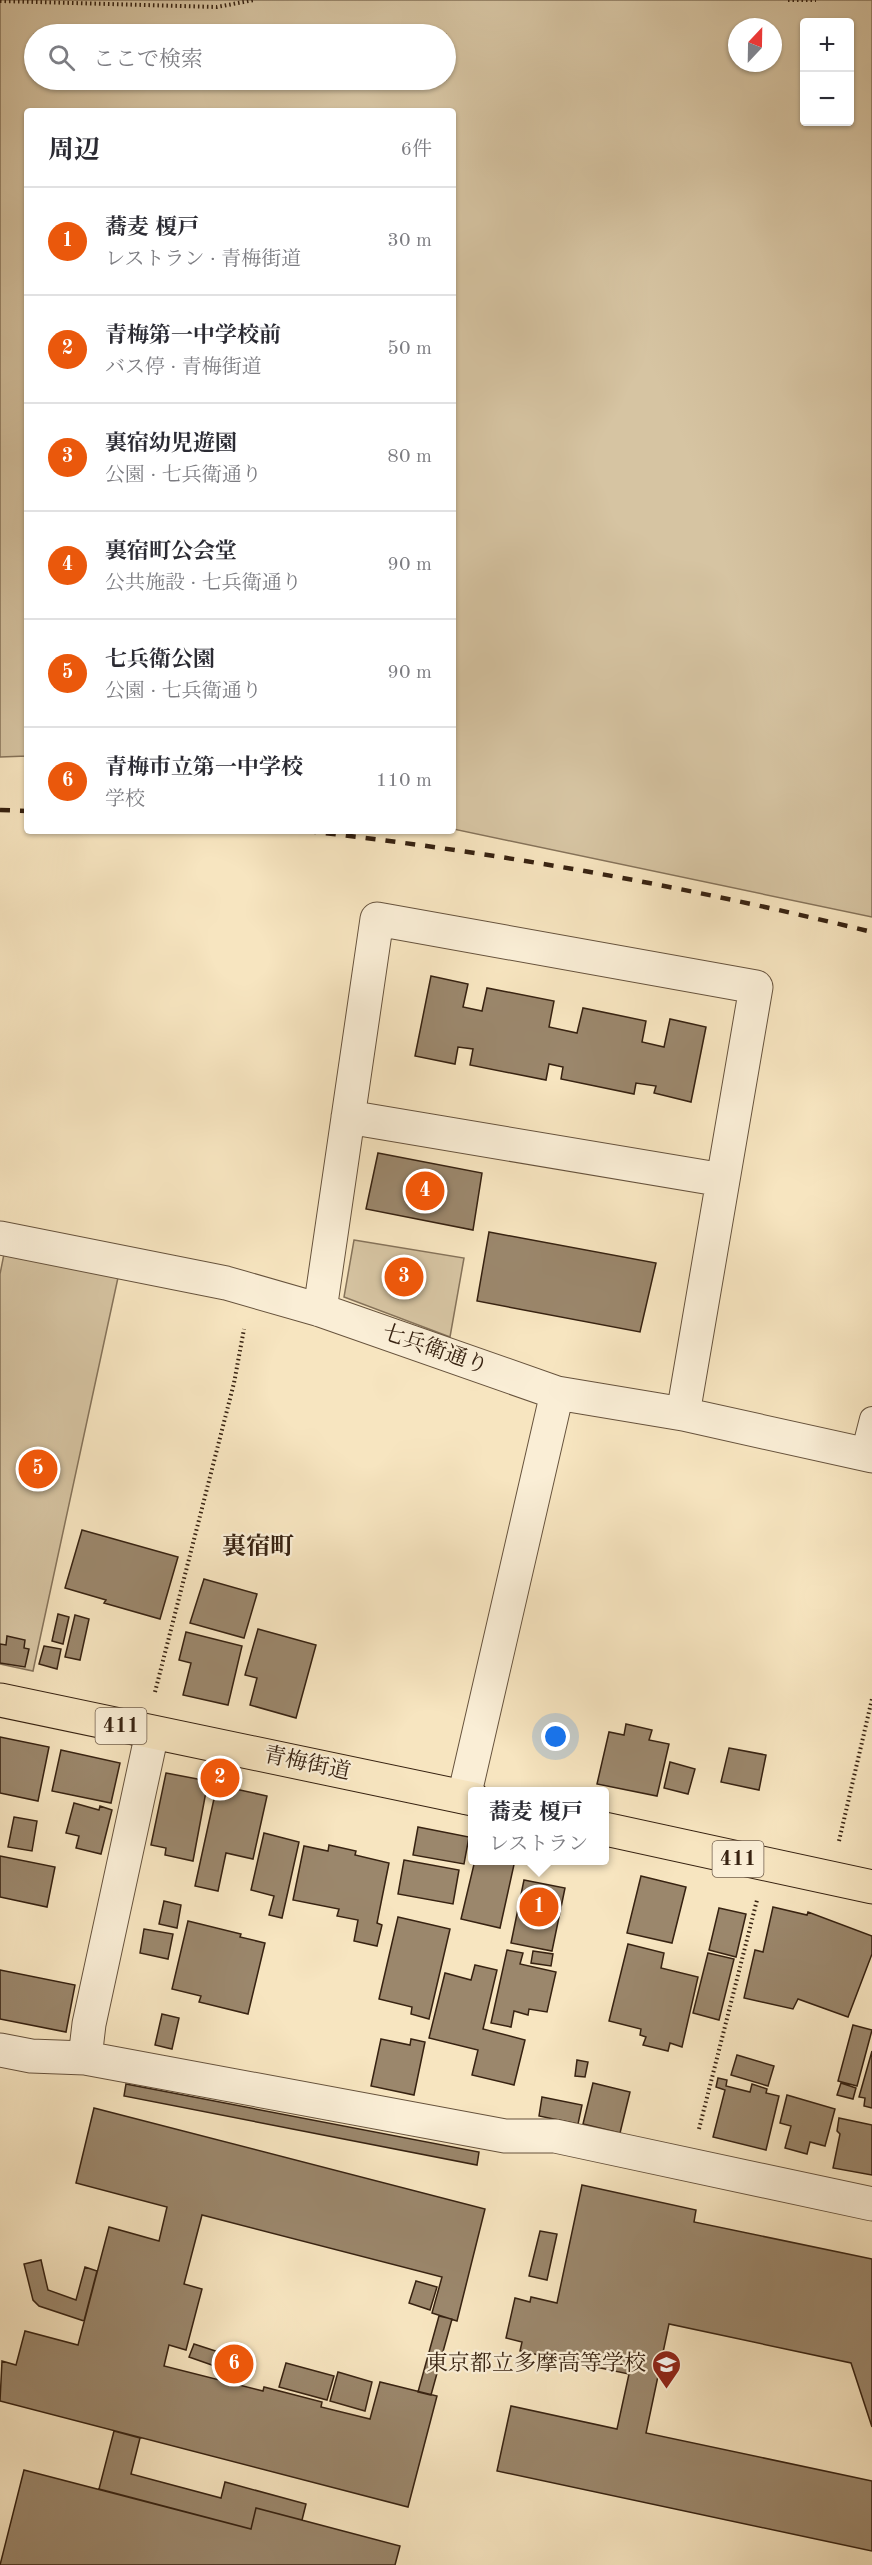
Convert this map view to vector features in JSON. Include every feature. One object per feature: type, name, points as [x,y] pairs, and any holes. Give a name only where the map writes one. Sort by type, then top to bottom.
[{"type":"highway","name":"青梅街道","points":[[0,1700],[468,1798]]},
{"type":"highway","name":"411","points":[[609,1830],[872,1887]]},
{"type":"street","points":[[320,1310],[377,919],[756,987],[683,1414]]},
{"type":"street","points":[[348,1117],[723,1180]]},
{"type":"street","name":"七兵衛通り","points":[[0,1238],[252,1290],[320,1310],[557,1393],[683,1414],[868,1455]]},
{"type":"street","points":[[470,1787],[557,1393]]},
{"type":"street","points":[[85,2058],[88,2024],[152,1733]]},
{"type":"street","points":[[0,2050],[31,2056],[85,2058],[505,2136],[555,2136],[872,2204]]},
{"type":"lane","points":[[868,1455],[872,1419]]},
{"type":"path","points":[[0,1],[217,7],[254,0]]},
{"type":"path","points":[[788,0],[816,0]]},
{"type":"path","points":[[152,1733],[153,1699],[234,1383],[252,1290]]},
{"type":"path","points":[[830,1878],[872,1699]]},
{"type":"path","points":[[690,2166],[766,1865]]},
{"type":"shaded area","points":[[0,0],[872,0],[872,917],[456,830],[456,108],[24,108],[24,756],[0,757]]},
{"type":"shaded area","points":[[354,1240],[464,1258],[450,1337],[344,1297]]},
{"type":"shaded area","points":[[5,1249],[119,1273],[33,1671],[0,1664],[0,1274]]},
{"type":"building","points":[[431,976],[468,984],[463,1007],[482,1011],[487,988],[554,1001],[549,1027],[577,1033],[583,1008],[646,1021],[642,1042],[664,1047],[670,1019],[706,1027],[691,1102],[654,1093],[656,1086],[636,1083],[634,1094],[561,1079],[563,1067],[549,1064],[546,1080],[470,1065],[473,1049],[458,1047],[455,1064],[415,1056]]},
{"type":"building","points":[[378,1153],[482,1173],[473,1230],[366,1209]]},
{"type":"building","points":[[489,1232],[656,1263],[640,1332],[477,1301]]},
{"type":"building","points":[[82,1530],[178,1557],[160,1619],[104,1603],[106,1600],[65,1588]]},
{"type":"building","points":[[204,1579],[257,1594],[244,1638],[190,1623]]},
{"type":"building","points":[[58,1614],[69,1617],[63,1644],[52,1641]]},
{"type":"building","points":[[75,1615],[89,1619],[80,1660],[65,1657]]},
{"type":"building","points":[[258,1629],[316,1645],[296,1718],[250,1705],[257,1678],[245,1675]]},
{"type":"building","points":[[186,1632],[242,1646],[228,1705],[183,1695],[191,1663],[179,1660]]},
{"type":"building","points":[[7,1636],[25,1640],[24,1648],[29,1649],[25,1667],[0,1663],[0,1644],[6,1645]]},
{"type":"building","points":[[44,1646],[61,1649],[57,1669],[39,1664]]},
{"type":"building","points":[[626,1724],[652,1730],[649,1740],[669,1744],[657,1796],[597,1784],[609,1732],[624,1735]]},
{"type":"building","points":[[0,1737],[49,1747],[38,1801],[0,1793]]},
{"type":"building","points":[[729,1748],[766,1755],[759,1790],[721,1782]]},
{"type":"building","points":[[61,1750],[120,1763],[111,1803],[52,1791]]},
{"type":"building","points":[[670,1762],[695,1769],[688,1794],[664,1788]]},
{"type":"building","points":[[166,1773],[208,1781],[193,1861],[165,1855],[166,1848],[151,1845]]},
{"type":"building","points":[[217,1785],[267,1796],[253,1859],[226,1853],[218,1891],[195,1886]]},
{"type":"building","points":[[74,1803],[99,1810],[100,1806],[112,1810],[101,1854],[76,1848],[79,1836],[66,1833]]},
{"type":"building","points":[[14,1817],[37,1821],[32,1851],[8,1847]]},
{"type":"building","points":[[418,1827],[468,1837],[464,1864],[413,1855]]},
{"type":"building","points":[[264,1833],[299,1842],[282,1918],[269,1915],[274,1896],[251,1890]]},
{"type":"building","points":[[329,1845],[356,1851],[355,1855],[389,1863],[377,1923],[382,1925],[377,1946],[354,1941],[358,1920],[337,1916],[339,1909],[293,1900],[304,1846],[328,1851]]},
{"type":"building","points":[[0,1856],[55,1867],[47,1907],[0,1897]]},
{"type":"building","points":[[404,1860],[459,1870],[453,1904],[398,1894]]},
{"type":"building","points":[[474,1865],[514,1865],[500,1928],[461,1919]]},
{"type":"building","points":[[641,1876],[686,1887],[672,1943],[627,1933]]},
{"type":"building","points":[[524,1880],[565,1888],[552,1951],[511,1943]]},
{"type":"building","points":[[164,1901],[181,1905],[177,1928],[159,1924]]},
{"type":"building","points":[[773,1907],[807,1915],[808,1912],[872,1936],[872,1954],[848,2017],[798,1999],[793,2009],[744,1998],[755,1950],[763,1952]]},
{"type":"building","points":[[719,1908],[746,1914],[736,1957],[709,1950]]},
{"type":"building","points":[[398,1917],[450,1929],[429,2019],[411,2014],[412,2007],[379,1999]]},
{"type":"building","points":[[188,1921],[241,1934],[240,1937],[265,1943],[248,2014],[199,2002],[201,1996],[172,1989]]},
{"type":"building","points":[[144,1929],[173,1934],[168,1959],[140,1953]]},
{"type":"building","points":[[628,1944],[664,1953],[661,1968],[698,1977],[682,2047],[670,2043],[668,2051],[643,2045],[646,2037],[640,2035],[641,2029],[609,2021]]},
{"type":"building","points":[[507,1950],[523,1953],[520,1964],[556,1972],[547,2012],[529,2009],[528,2015],[514,2011],[511,2027],[491,2023]]},
{"type":"building","points":[[533,1951],[553,1954],[551,1966],[531,1963]]},
{"type":"building","points":[[708,1953],[734,1959],[719,2020],[693,2013]]},
{"type":"building","points":[[475,1965],[497,1970],[483,2029],[525,2040],[514,2085],[472,2075],[478,2050],[429,2038],[445,1973],[471,1980]]},
{"type":"building","points":[[0,1970],[75,1985],[66,2032],[0,2019]]},
{"type":"building","points":[[162,2014],[179,2018],[172,2049],[155,2045]]},
{"type":"building","points":[[853,2025],[872,2030],[857,2086],[838,2081]]},
{"type":"building","points":[[381,2039],[410,2045],[411,2039],[425,2042],[414,2095],[371,2086]]},
{"type":"building","points":[[872,2051],[872,2108],[864,2106],[865,2098],[859,2097]]},
{"type":"building","points":[[737,2055],[774,2066],[768,2086],[731,2075]]},
{"type":"building","points":[[577,2060],[588,2062],[585,2077],[575,2076]]},
{"type":"building","points":[[718,2078],[727,2080],[726,2086],[750,2092],[752,2084],[767,2089],[766,2093],[779,2096],[766,2150],[713,2137],[725,2090],[716,2087]]},
{"type":"building","points":[[593,2083],[630,2092],[620,2133],[583,2124]]},
{"type":"building","points":[[841,2083],[856,2088],[853,2099],[837,2095]]},
{"type":"building","points":[[126,2084],[479,2152],[477,2165],[124,2096]]},
{"type":"building","points":[[787,2095],[835,2109],[825,2146],[810,2142],[807,2154],[785,2148],[791,2126],[780,2123]]},
{"type":"building","points":[[542,2097],[582,2105],[578,2124],[539,2116]]},
{"type":"building","points":[[94,2108],[485,2209],[457,2321],[432,2313],[442,2277],[202,2215],[184,2284],[202,2289],[186,2350],[169,2345],[164,2366],[263,2391],[264,2387],[322,2402],[321,2407],[370,2419],[380,2382],[437,2396],[408,2507],[0,2401],[2,2361],[16,2365],[25,2331],[78,2345],[109,2227],[159,2241],[167,2207],[76,2183]]},
{"type":"building","points":[[839,2118],[872,2125],[872,2175],[833,2168],[840,2134],[837,2131]]},
{"type":"building","points":[[582,2185],[696,2210],[694,2222],[872,2259],[872,2427],[851,2363],[669,2324],[646,2433],[872,2481],[872,2551],[497,2471],[511,2406],[617,2429],[629,2374],[520,2351],[522,2342],[506,2338],[515,2298],[530,2302],[531,2297],[557,2303]]},
{"type":"building","points":[[540,2231],[557,2234],[547,2280],[529,2276]]},
{"type":"building","points":[[41,2260],[48,2290],[76,2300],[85,2267],[97,2271],[84,2321],[39,2306],[33,2300],[24,2264]]},
{"type":"building","points":[[416,2281],[437,2287],[430,2310],[409,2303]]},
{"type":"building","points":[[439,2316],[452,2319],[431,2395],[418,2392]]},
{"type":"building","points":[[194,2344],[234,2357],[229,2371],[189,2357]]},
{"type":"building","points":[[286,2363],[334,2376],[327,2400],[279,2387]]},
{"type":"building","points":[[338,2372],[372,2382],[365,2411],[330,2401]]},
{"type":"building","points":[[114,2431],[140,2438],[131,2474],[221,2498],[225,2482],[306,2504],[302,2520],[256,2508],[251,2529],[99,2489]]},
{"type":"building","points":[[24,2470],[251,2529],[256,2508],[400,2546],[395,2565],[0,2565]]},
{"type":"railway","points":[[0,810],[24,811]]},
{"type":"railway","points":[[333,834],[449,849],[590,872],[732,900],[872,932]]},
{"type":"place","name":"裏宿町公会堂","points":[[425,1191]]},
{"type":"place","name":"裏宿幼児遊園","points":[[404,1277]]},
{"type":"place","name":"七兵衛公園","points":[[38,1469]]},
{"type":"place","name":"青梅第一中学校前","points":[[220,1778]]},
{"type":"place","name":"蕎麦 榎戸","points":[[539,1907]]},
{"type":"place","name":"青梅市立第一中学校","points":[[234,2364]]},
{"type":"place","name":"東京都立多摩高等学校","points":[[667,2390]]},
{"type":"district","name":"裏宿町","points":[[258,1548]]}]
